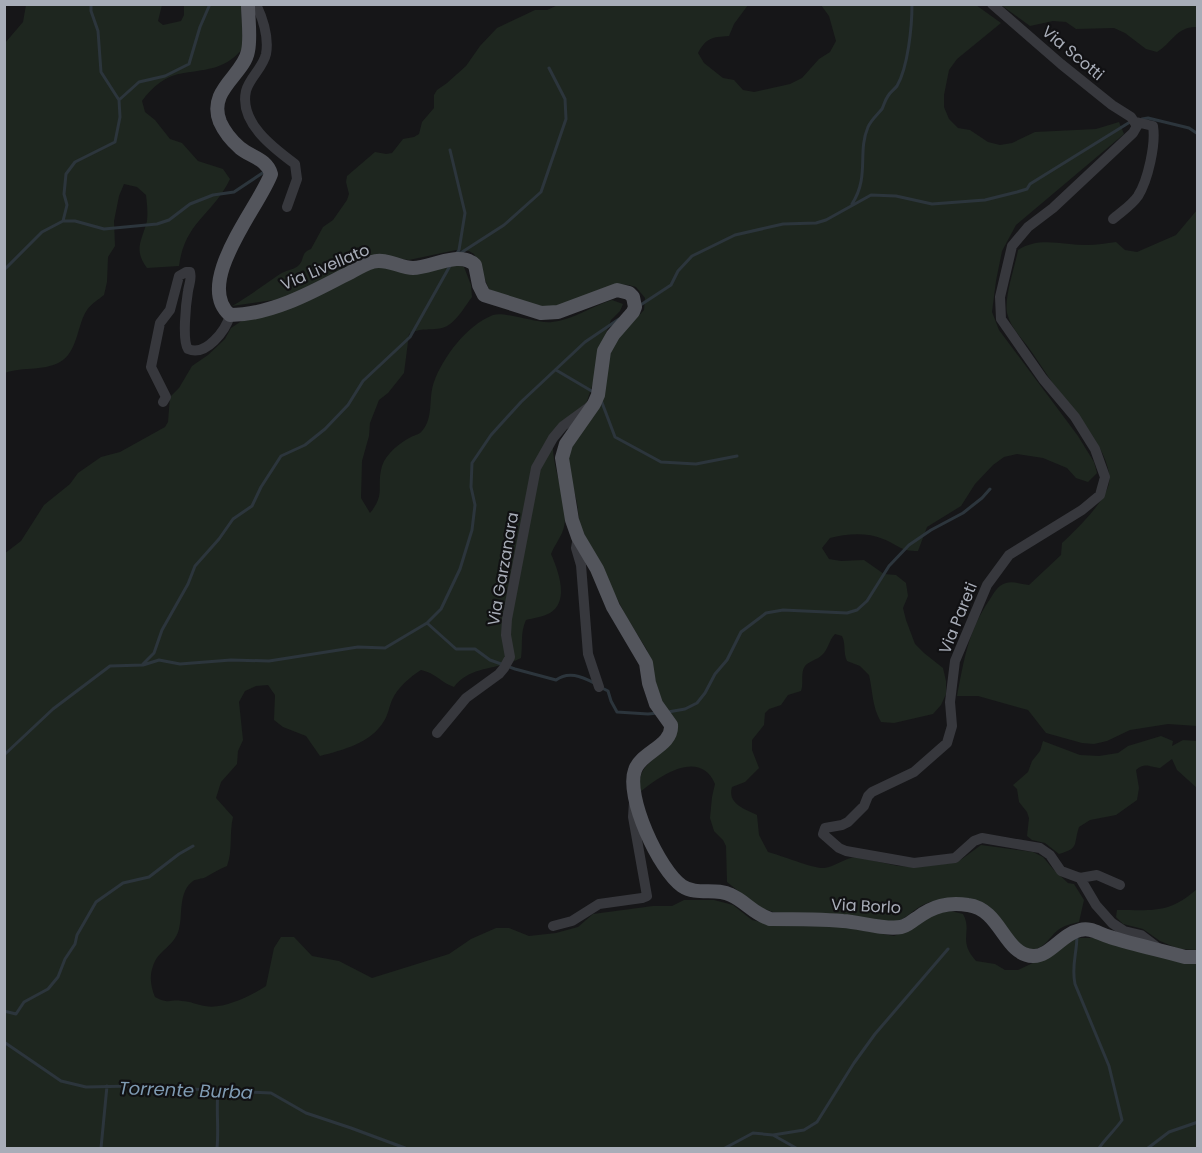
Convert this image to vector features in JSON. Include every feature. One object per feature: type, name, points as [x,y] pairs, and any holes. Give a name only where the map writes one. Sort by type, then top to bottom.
[{"type":"main road","points":[[230,315],[221,303],[219,292],[224,262],[271,174],[265,163],[240,148],[225,131],[218,112],[223,92],[248,52],[248,4]]},
{"type":"main road","name":"Via Livellato","points":[[230,315],[280,305],[378,261],[415,268],[458,259],[467,260],[475,265],[479,285],[484,295],[541,313],[558,312],[610,292],[624,290],[633,297],[636,307],[608,342],[604,351],[598,394],[594,404],[566,444],[562,454],[572,520],[578,537],[597,569],[613,607],[639,647],[646,663],[649,683],[656,704],[671,725],[669,736],[638,763],[632,780],[634,796],[650,841],[666,868],[682,886]]},
{"type":"main road","name":"Via Borlo","points":[[682,886],[696,892],[730,894],[761,916],[770,919],[841,921],[902,927],[936,906],[952,904],[975,906],[998,925],[1014,948],[1033,956],[1045,953],[1066,936],[1080,929],[1090,929],[1162,951],[1185,957],[1197,957]]},
{"type":"street","points":[[256,4],[262,18],[266,53],[263,63],[246,89],[245,111],[258,131],[279,153],[295,164],[297,179],[287,207]]},
{"type":"street","name":"Via Scotti","points":[[992,4],[1061,64],[1136,124],[1153,126],[1155,136],[1150,164],[1138,196],[1113,219]]},
{"type":"street","name":"Via Pareti","points":[[1136,124],[1133,133],[1053,208],[1028,227],[1012,246],[1000,297],[1001,319],[1043,379],[1075,417],[1095,449],[1105,477],[1100,495],[1082,510],[1009,555],[987,585],[955,661],[950,702],[952,726],[947,743],[914,772],[872,792],[864,806],[849,822],[829,827],[823,831],[824,836],[846,851],[914,863],[955,858],[974,841],[982,838],[1040,848],[1050,855],[1061,871],[1080,878],[1096,905],[1112,923],[1124,930],[1141,935],[1162,951]]},
{"type":"street","points":[[162,402],[165,397],[151,367],[160,323],[170,310],[179,276],[190,272],[191,277],[185,342],[189,349],[196,352],[203,349],[224,329],[230,315]]},
{"type":"street","name":"Via Garzanara","points":[[437,733],[466,698],[499,674],[510,657],[506,635],[507,619],[536,468],[553,438],[563,426],[594,404]]},
{"type":"street","points":[[578,537],[576,548],[581,566],[588,654],[599,687]]},
{"type":"street","points":[[553,926],[572,921],[599,904],[647,896],[633,817],[634,796]]},
{"type":"street","points":[[1080,878],[1097,875],[1120,885]]},
{"type":"shaded area","points":[[560,4],[748,5],[734,24],[729,36],[710,39],[698,53],[704,63],[723,78],[734,80],[743,90],[754,92],[790,84],[802,78],[819,59],[830,52],[836,41],[829,16],[821,5],[976,5],[1001,23],[957,59],[949,70],[944,107],[949,119],[958,128],[970,130],[988,142],[1000,145],[1012,143],[1035,132],[1096,129],[1119,122],[1124,134],[1016,225],[1002,251],[992,312],[999,330],[1078,436],[1094,462],[1097,473],[1088,482],[1076,478],[1067,468],[1043,458],[1017,454],[1004,457],[975,484],[961,506],[927,527],[918,551],[903,549],[870,535],[830,538],[822,548],[829,559],[864,560],[884,574],[896,575],[906,583],[908,596],[903,608],[906,620],[915,644],[943,668],[946,694],[941,705],[933,714],[894,723],[881,722],[874,705],[869,675],[860,666],[847,661],[842,636],[835,634],[824,653],[805,666],[801,691],[788,695],[781,705],[765,713],[764,725],[752,740],[752,750],[759,768],[745,782],[732,787],[731,793],[738,805],[757,815],[759,835],[768,852],[819,868],[856,857],[898,866],[917,867],[951,863],[962,859],[981,845],[1033,852],[1043,857],[1068,883],[1074,884],[1084,900],[1079,922],[1061,928],[1038,948],[1029,949],[1020,945],[1001,920],[935,901],[924,904],[895,923],[773,912],[757,906],[727,882],[726,846],[714,831],[710,818],[715,784],[708,773],[700,768],[679,769],[657,779],[639,793],[641,776],[646,766],[668,747],[663,708],[647,650],[626,616],[580,526],[567,461],[569,449],[607,353],[644,310],[645,298],[636,287],[615,285],[563,305],[552,308],[539,307],[489,289],[474,254],[469,251],[456,250],[409,260],[380,256],[281,299],[232,306],[280,274],[298,266],[323,227],[333,220],[347,200],[349,194],[347,176],[375,152],[392,153],[403,139],[419,134],[422,122],[434,108],[434,95],[437,90],[466,66],[497,28],[535,10],[547,10]]},
{"type":"shaded area","points":[[26,5],[162,5],[158,21],[163,25],[181,21],[184,15],[184,5],[241,5],[243,48],[230,60],[216,67],[177,74],[165,79],[142,101],[145,112],[155,120],[170,139],[182,143],[198,161],[223,169],[230,179],[187,238],[179,266],[147,268],[140,255],[141,240],[147,221],[146,195],[137,187],[124,184],[114,221],[115,246],[108,257],[104,295],[93,303],[84,315],[72,349],[57,364],[5,373],[5,43],[23,22]]},
{"type":"shaded area","points":[[1001,5],[1197,5],[1197,27],[1184,29],[1157,52],[1146,49],[1125,33],[1114,28],[1076,29],[1066,22],[1053,21],[1030,26]]},
{"type":"shaded area","points":[[1197,210],[1197,726],[1168,724],[1130,730],[1107,741],[1094,744],[1082,743],[1046,733],[1028,710],[978,696],[957,696],[972,634],[995,592],[1006,583],[1029,585],[1061,555],[1062,543],[1096,507],[1109,483],[1109,472],[1105,459],[1090,431],[1011,324],[1006,306],[1008,291],[1018,250],[1026,246],[1043,242],[1087,245],[1116,242],[1125,250],[1137,252],[1176,235]]},
{"type":"shaded area","points":[[457,265],[464,267],[471,285],[472,297],[447,326],[409,334],[404,373],[388,393],[379,400],[370,423],[362,461],[361,498],[370,513],[378,501],[380,473],[384,462],[390,453],[406,439],[420,433],[426,426],[432,388],[438,372],[457,343],[474,326],[498,314],[552,322],[567,319],[612,300],[623,304],[611,320],[602,343],[596,374],[585,407],[553,442],[555,465],[565,512],[562,533],[551,554],[561,585],[560,601],[550,613],[526,620],[522,634],[521,658],[476,671],[454,687],[431,673],[421,670],[398,691],[385,719],[372,735],[338,751],[320,756],[306,736],[283,727],[274,720],[275,695],[268,685],[256,686],[245,691],[239,702],[243,740],[238,751],[237,764],[221,782],[216,798],[233,817],[229,860],[227,866],[193,881],[185,891],[177,935],[155,961],[152,970],[151,982],[155,997],[167,1001],[185,1001],[212,1007],[245,998],[266,986],[274,948],[281,937],[294,937],[312,956],[339,961],[372,978],[449,954],[471,939],[496,928],[509,928],[529,936],[556,933],[578,927],[593,914],[653,906],[672,906],[684,900],[714,900],[733,905],[752,920],[765,923],[833,925],[894,936],[912,928],[933,914],[951,911],[963,914],[966,920],[967,947],[976,961],[995,964],[1005,970],[1018,970],[1035,962],[1068,940],[1080,938],[1099,938],[1197,961],[1197,1147],[5,1148],[4,554],[21,541],[44,505],[70,484],[78,473],[101,457],[120,452],[165,427],[168,422],[170,397],[179,388],[192,366],[208,355],[225,339],[231,328],[243,320],[371,268]]},
{"type":"shaded area","points":[[1161,736],[1173,741],[1172,746],[1183,740],[1197,741],[1197,788],[1177,770],[1172,759],[1160,768],[1142,766],[1136,770],[1139,788],[1137,800],[1116,815],[1090,820],[1079,827],[1075,845],[1070,850],[1059,854],[1045,843],[1032,840],[1027,836],[1029,818],[1019,802],[1017,789],[1013,785],[1028,772],[1043,741],[1080,755],[1099,756],[1118,753],[1128,746]]},
{"type":"shaded area","points":[[1197,889],[1197,950],[1179,949],[1160,941],[1143,929],[1123,924],[1116,917],[1117,910],[1151,910],[1169,907]]},
{"type":"waterway","points":[[91,4],[98,31],[101,72],[119,100]]},
{"type":"waterway","points":[[4,270],[42,232],[63,221],[67,205],[64,194],[66,174],[75,162],[115,142],[120,117],[119,100],[139,82],[165,76],[189,64],[200,27],[210,4]]},
{"type":"waterway","points":[[852,204],[861,184],[863,146],[868,127],[901,78],[907,58],[912,4]]},
{"type":"waterway","points":[[459,254],[504,225],[541,192],[566,119],[565,99],[549,68]]},
{"type":"waterway","points":[[1142,119],[1148,118],[1189,128],[1198,134]]},
{"type":"waterway","points":[[639,306],[671,285],[678,271],[692,256],[735,235],[783,224],[816,223],[826,220],[871,195],[896,196],[932,204],[985,200],[1017,192],[1027,189],[1030,184],[1130,122]]},
{"type":"waterway","points":[[450,150],[465,213],[459,250],[455,256]]},
{"type":"waterway","points":[[63,221],[75,221],[104,229],[157,224],[169,220],[190,204],[213,195],[234,192],[264,172]]},
{"type":"waterway","points":[[143,664],[154,653],[162,630],[188,584],[195,566],[233,519],[252,506],[281,456],[305,445],[325,429],[348,405],[363,381],[410,337],[451,264]]},
{"type":"waterway","points":[[4,755],[53,709],[110,666],[143,665],[159,660],[180,664],[231,660],[269,661],[358,647],[385,648],[427,623],[441,609],[460,569],[472,530],[475,505],[471,487],[472,463],[491,435],[521,402],[585,342],[619,319]]},
{"type":"waterway","points":[[556,370],[595,393]]},
{"type":"waterway","points":[[601,400],[615,437],[661,462],[696,464],[737,456]]},
{"type":"waterway","points":[[668,712],[685,709],[697,703],[715,674],[727,660],[741,632],[766,613],[783,610],[847,613],[857,610],[867,601],[889,566],[909,545],[963,513],[990,489]]},
{"type":"waterway","points":[[427,623],[456,649],[475,649],[490,660],[556,680],[565,676],[575,676],[594,683]]},
{"type":"waterway","points":[[602,688],[608,691],[617,712],[658,713]]},
{"type":"waterway","points":[[4,1011],[16,1014],[24,1002],[48,989],[58,977],[65,959],[75,944],[77,935],[96,902],[123,883],[149,877],[193,846]]},
{"type":"waterway","points":[[1077,935],[1075,984],[1109,1066],[1122,1120],[1099,1148]]},
{"type":"waterway","points":[[773,1135],[804,1130],[817,1122],[875,1034],[948,949]]},
{"type":"waterway","name":"Torrente Burba","points":[[4,1042],[61,1081],[86,1087],[133,1086],[271,1093],[306,1113],[405,1148]]},
{"type":"waterway","points":[[101,1148],[107,1086]]},
{"type":"waterway","points":[[217,1148],[218,1091]]},
{"type":"waterway","points":[[1148,1148],[1169,1132],[1198,1122]]},
{"type":"waterway","points":[[725,1148],[753,1133],[773,1135],[796,1148]]}]
